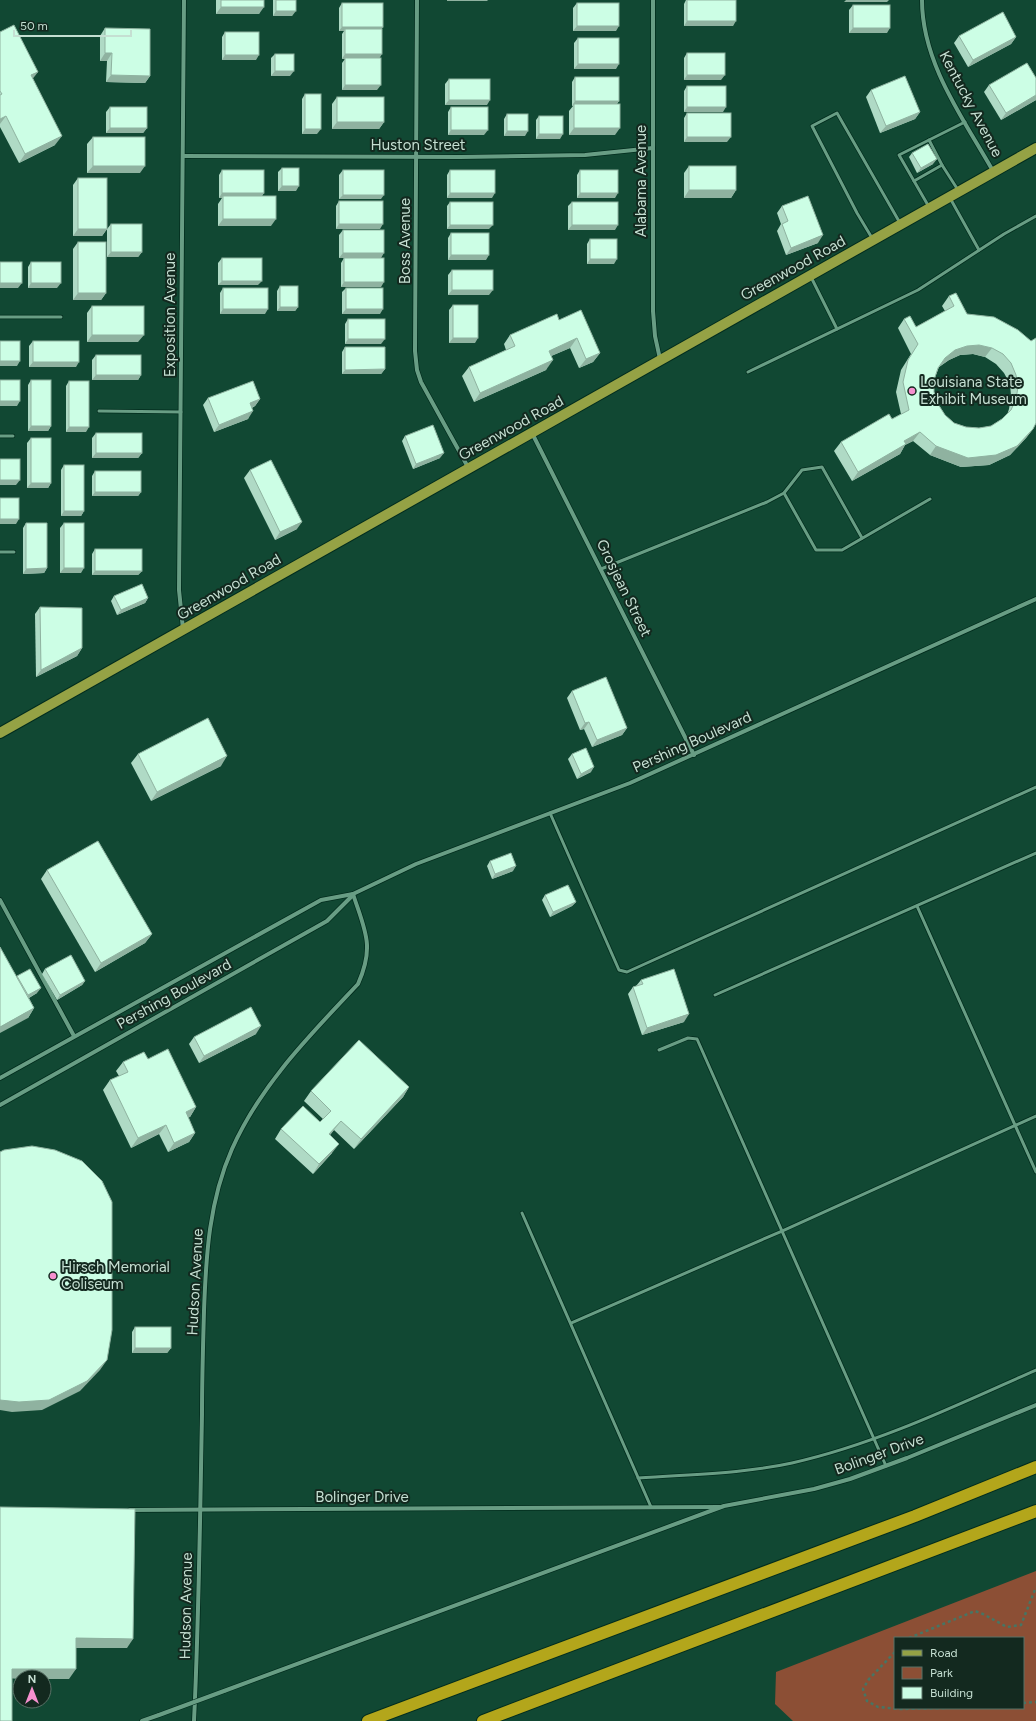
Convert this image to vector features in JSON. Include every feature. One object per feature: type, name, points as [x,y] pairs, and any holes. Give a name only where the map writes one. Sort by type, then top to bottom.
[{"type":"highway","points":[[368,1721],[915,1516],[1036,1467]]},
{"type":"highway","points":[[483,1721],[1036,1511]]},
{"type":"main road","name":"Greenwood Road","points":[[0,733],[1036,148]]},
{"type":"street","name":"Exposition Avenue","points":[[183,630],[179,590],[184,0]]},
{"type":"street","name":"Boss Avenue","points":[[417,0],[415,351],[417,370],[421,382],[469,468]]},
{"type":"street","name":"Alabama Avenue","points":[[653,0],[653,311],[655,336],[660,360]]},
{"type":"street","name":"Kentucky Avenue","points":[[922,0],[923,22],[932,59],[993,172]]},
{"type":"street","name":"Huston Street","points":[[183,156],[417,157],[585,155],[653,148]]},
{"type":"street","name":"Grosjean Street","points":[[532,433],[694,755]]},
{"type":"street","name":"Pershing Boulevard","points":[[0,1078],[321,900],[353,894],[416,864],[630,783],[1036,599]]},
{"type":"street","name":"Pershing Boulevard","points":[[0,1105],[327,921],[353,894]]},
{"type":"street","name":"Hudson Avenue","points":[[194,1721],[198,1644],[206,1253],[216,1195],[232,1149],[263,1093],[286,1062],[358,984],[368,952],[367,935],[353,894]]},
{"type":"street","points":[[0,900],[74,1036]]},
{"type":"street","name":"Bolinger Drive","points":[[142,1721],[724,1506],[814,1489],[886,1466],[1036,1405]]},
{"type":"street","name":"Bolinger Drive","points":[[122,1510],[724,1506]]},
{"type":"lane","points":[[873,240],[857,213],[812,126],[837,113],[901,224]]},
{"type":"lane","points":[[929,208],[899,155],[966,122]]},
{"type":"lane","points":[[929,140],[942,165],[959,191]]},
{"type":"lane","points":[[914,181],[942,165]]},
{"type":"lane","points":[[950,197],[979,250]]},
{"type":"lane","points":[[748,372],[918,290],[979,250],[1036,216]]},
{"type":"lane","points":[[810,276],[837,329]]},
{"type":"lane","points":[[0,317],[60,317]]},
{"type":"lane","points":[[98,411],[181,412]]},
{"type":"lane","points":[[0,436],[13,436]]},
{"type":"lane","points":[[601,569],[767,502],[784,493],[802,470],[822,467],[862,538]]},
{"type":"lane","points":[[784,493],[816,550],[842,550],[930,498]]},
{"type":"lane","points":[[0,552],[14,552]]},
{"type":"lane","points":[[550,813],[619,970],[627,972],[1036,787]]},
{"type":"lane","points":[[715,995],[1036,853]]},
{"type":"lane","points":[[917,906],[1036,1172]]},
{"type":"lane","points":[[659,1050],[688,1038],[696,1039],[886,1466]]},
{"type":"lane","points":[[571,1322],[782,1231],[1036,1116]]},
{"type":"lane","points":[[522,1213],[651,1507]]},
{"type":"lane","points":[[638,1478],[743,1470],[792,1463],[840,1450],[949,1408],[1036,1370]]},
{"type":"path","points":[[912,1637],[975,1612],[1007,1627],[1021,1625],[1036,1587]]},
{"type":"path","points":[[894,1653],[869,1679],[863,1689],[867,1701],[878,1707],[894,1708]]},
{"type":"path","points":[[1024,1703],[1036,1702]]},
{"type":"green space","points":[[1036,1571],[1036,1721],[793,1721],[775,1704],[776,1672]]},
{"type":"building","points":[[221,0],[264,0],[264,7],[221,7]]},
{"type":"building","points":[[276,0],[296,0],[296,11],[276,11]]},
{"type":"building","points":[[687,0],[736,0],[736,21],[687,21]]},
{"type":"building","points":[[342,3],[383,3],[383,27],[342,27]]},
{"type":"building","points":[[577,3],[619,3],[619,26],[577,26]]},
{"type":"building","points":[[853,5],[890,5],[890,28],[853,28]]},
{"type":"building","points":[[1003,12],[1016,37],[973,60],[959,36]]},
{"type":"building","points":[[14,25],[38,72],[31,75],[62,136],[25,154],[6,116],[0,119],[0,95],[2,94],[0,91],[0,32]]},
{"type":"building","points":[[105,28],[150,29],[150,76],[111,75],[112,53],[105,53]]},
{"type":"building","points":[[345,29],[382,29],[382,54],[345,54]]},
{"type":"building","points":[[225,32],[259,32],[259,55],[225,55]]},
{"type":"building","points":[[578,38],[619,38],[619,64],[578,64]]},
{"type":"building","points":[[687,53],[725,53],[725,75],[687,75]]},
{"type":"building","points":[[275,54],[294,54],[294,71],[275,71]]},
{"type":"building","points":[[345,58],[381,58],[381,85],[345,85]]},
{"type":"building","points":[[1027,63],[1036,78],[1036,95],[1006,113],[989,85]]},
{"type":"building","points":[[905,76],[920,112],[886,126],[871,90]]},
{"type":"building","points":[[575,77],[619,77],[619,101],[575,101]]},
{"type":"building","points":[[449,79],[490,79],[490,100],[449,100]]},
{"type":"building","points":[[687,86],[726,86],[726,107],[687,107]]},
{"type":"building","points":[[305,94],[321,94],[321,129],[305,129]]},
{"type":"building","points":[[337,97],[384,97],[384,122],[337,122]]},
{"type":"building","points":[[574,104],[620,104],[620,128],[574,128]]},
{"type":"building","points":[[110,107],[147,107],[147,128],[110,128]]},
{"type":"building","points":[[451,107],[488,107],[488,130],[451,130]]},
{"type":"building","points":[[687,113],[731,113],[731,137],[687,137]]},
{"type":"building","points":[[507,114],[528,114],[528,131],[507,131]]},
{"type":"building","points":[[539,116],[563,116],[563,134],[539,134]]},
{"type":"building","points":[[93,137],[145,137],[145,166],[93,166]]},
{"type":"building","points":[[928,144],[937,159],[921,168],[912,153]]},
{"type":"building","points":[[689,166],[736,166],[736,190],[689,190]]},
{"type":"building","points":[[282,168],[299,168],[299,186],[282,186]]},
{"type":"building","points":[[222,170],[264,170],[264,193],[222,193]]},
{"type":"building","points":[[343,170],[384,170],[384,195],[343,195]]},
{"type":"building","points":[[450,170],[495,170],[495,193],[450,193]]},
{"type":"building","points":[[580,170],[618,170],[618,193],[580,193]]},
{"type":"building","points":[[78,178],[107,178],[107,229],[78,229]]},
{"type":"building","points":[[223,196],[276,196],[276,219],[223,219]]},
{"type":"building","points":[[808,196],[823,235],[791,248],[782,224],[788,221],[782,206]]},
{"type":"building","points":[[339,201],[383,201],[383,224],[339,224]]},
{"type":"building","points":[[450,202],[493,202],[493,225],[450,225]]},
{"type":"building","points":[[572,202],[618,202],[618,225],[572,225]]},
{"type":"building","points":[[111,224],[142,224],[142,252],[111,252]]},
{"type":"building","points":[[343,230],[384,230],[384,253],[343,253]]},
{"type":"building","points":[[451,233],[489,233],[489,255],[451,255]]},
{"type":"building","points":[[590,239],[617,239],[617,259],[590,259]]},
{"type":"building","points":[[78,242],[106,242],[106,293],[78,293]]},
{"type":"building","points":[[222,258],[262,258],[262,281],[222,281]]},
{"type":"building","points":[[344,258],[384,258],[384,282],[344,282]]},
{"type":"building","points":[[0,262],[22,262],[22,283],[0,283]]},
{"type":"building","points":[[31,262],[61,262],[61,283],[31,283]]},
{"type":"building","points":[[452,270],[493,270],[493,290],[452,290]]},
{"type":"building","points":[[280,286],[298,286],[298,307],[280,307]]},
{"type":"building","points":[[223,288],[268,288],[268,309],[223,309]]},
{"type":"building","points":[[346,288],[383,288],[383,309],[346,309]]},
{"type":"building","name":"Louisiana State Exhibit Museum","points":[[956,293],[967,314],[994,317],[1018,330],[1031,341],[1036,338],[1036,423],[1033,429],[1017,446],[996,455],[968,458],[936,446],[920,432],[904,441],[906,444],[858,472],[841,442],[889,414],[892,419],[909,410],[903,382],[908,360],[918,344],[904,319],[910,316],[916,327],[954,306],[949,296]],"holes":[[[979,345],[992,348],[1003,354],[1011,363],[1016,375],[1018,387],[1016,399],[1011,410],[1002,419],[991,426],[979,428],[966,427],[954,423],[945,415],[938,404],[934,392],[934,380],[938,368],[945,358],[955,350],[967,346]]]},
{"type":"building","points":[[453,305],[478,305],[478,338],[453,338]]},
{"type":"building","points":[[92,306],[144,306],[144,335],[92,335]]},
{"type":"building","points":[[581,310],[600,353],[586,359],[577,338],[549,351],[553,360],[480,393],[469,367],[515,346],[510,335],[557,314],[559,320]]},
{"type":"building","points":[[348,319],[385,319],[385,339],[348,339]]},
{"type":"building","points":[[0,341],[20,341],[20,361],[0,361]]},
{"type":"building","points":[[33,341],[79,341],[79,362],[33,362]]},
{"type":"building","points":[[345,347],[385,347],[385,369],[345,370]]},
{"type":"building","points":[[96,355],[141,355],[141,375],[96,375]]},
{"type":"building","points":[[0,380],[20,380],[20,401],[0,401]]},
{"type":"building","points":[[31,380],[51,380],[51,426],[31,426]]},
{"type":"building","points":[[69,381],[89,381],[89,427],[69,427]]},
{"type":"building","points":[[253,381],[260,399],[250,403],[253,411],[219,425],[208,398]]},
{"type":"building","points":[[433,425],[444,453],[416,464],[405,436]]},
{"type":"building","points":[[96,433],[142,433],[142,453],[96,453]]},
{"type":"building","points":[[31,438],[51,438],[51,483],[31,483]]},
{"type":"building","points":[[0,459],[20,459],[20,480],[0,480]]},
{"type":"building","points":[[271,460],[302,522],[280,532],[250,470]]},
{"type":"building","points":[[64,465],[84,465],[84,511],[64,511]]},
{"type":"building","points":[[95,471],[141,471],[141,492],[95,492]]},
{"type":"building","points":[[0,498],[19,498],[19,519],[0,519]]},
{"type":"building","points":[[26,523],[47,523],[47,568],[26,569]]},
{"type":"building","points":[[64,523],[84,523],[84,568],[64,568]]},
{"type":"building","points":[[95,549],[142,549],[142,571],[95,571]]},
{"type":"building","points":[[142,584],[148,598],[121,610],[114,596]]},
{"type":"building","points":[[40,607],[82,608],[82,648],[41,670]]},
{"type":"building","points":[[606,677],[627,728],[597,740],[589,722],[585,723],[572,691]]},
{"type":"building","points":[[208,718],[227,756],[157,792],[138,754]]},
{"type":"building","points":[[586,748],[594,767],[581,774],[572,754]]},
{"type":"building","points":[[98,841],[152,934],[101,963],[47,870]]},
{"type":"building","points":[[511,853],[516,866],[495,874],[490,861]]},
{"type":"building","points":[[568,885],[576,902],[553,912],[545,895]]},
{"type":"building","points":[[0,947],[34,1008],[0,1027]]},
{"type":"building","points":[[71,955],[85,981],[60,995],[45,969]]},
{"type":"building","points":[[30,969],[41,988],[28,995],[17,976]]},
{"type":"building","points":[[674,969],[689,1014],[647,1028],[633,987],[643,984],[641,980]]},
{"type":"building","points":[[251,1007],[261,1026],[204,1056],[194,1037]]},
{"type":"building","points":[[359,1040],[409,1087],[361,1139],[341,1121],[329,1134],[339,1144],[319,1164],[281,1129],[303,1106],[320,1122],[331,1111],[311,1091]]},
{"type":"building","points":[[168,1049],[196,1107],[186,1112],[195,1133],[174,1143],[166,1125],[138,1138],[110,1080],[128,1072],[123,1062],[144,1052],[148,1059]]},
{"type":"building","name":"Hirsch Memorial Coliseum","points":[[32,1146],[55,1150],[82,1161],[102,1181],[112,1202],[112,1330],[107,1360],[87,1381],[49,1400],[19,1402],[0,1400],[0,1152],[4,1150]]},
{"type":"building","points":[[135,1327],[171,1327],[171,1348],[135,1348]]},
{"type":"building","points":[[0,1507],[135,1509],[133,1639],[76,1638],[76,1669],[12,1669],[12,1721],[0,1721]]},
{"type":"place","name":"Louisiana State Exhibit Museum","points":[[912,391]]},
{"type":"place","name":"Hirsch Memorial Coliseum","points":[[53,1276]]}]
